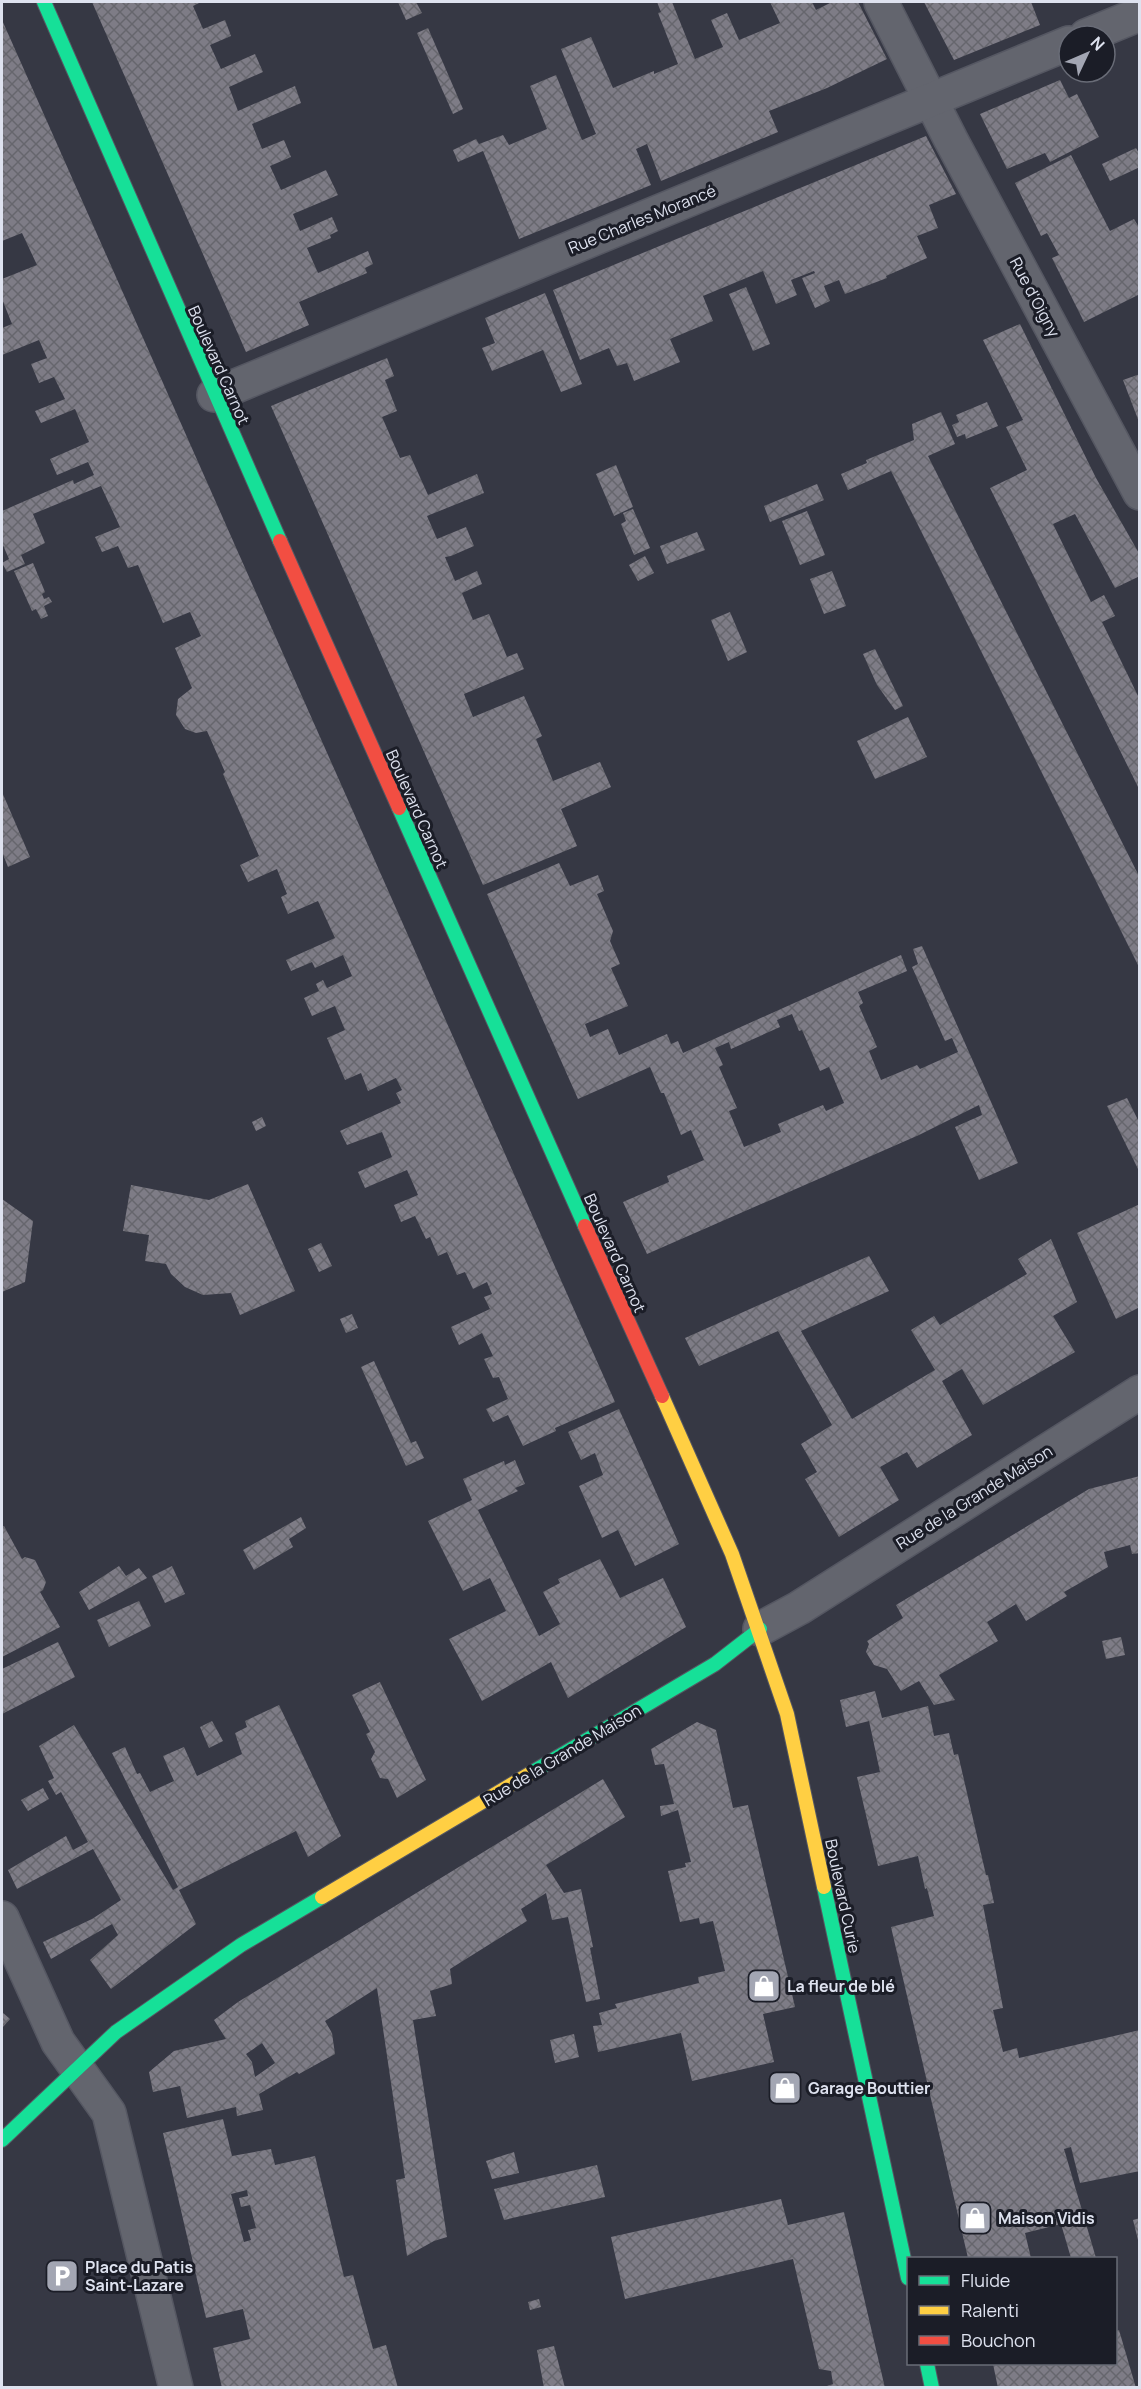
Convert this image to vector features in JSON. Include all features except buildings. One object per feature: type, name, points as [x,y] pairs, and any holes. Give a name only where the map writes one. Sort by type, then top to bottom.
[{"type":"street","name":"Boulevard Carnot","points":[[44,2],[214,394],[732,1554],[760,1629]]},
{"type":"street","name":"Rue d'Oigny","points":[[882,2],[951,140],[1140,493]]},
{"type":"street","points":[[1115,24],[1140,14]]},
{"type":"street","name":"Rue Charles Morancé","points":[[214,394],[1057,48]]},
{"type":"street","name":"Rue de la Grande Maison","points":[[2,2140],[116,2032],[241,1945],[715,1664],[760,1629],[799,1608],[1140,1392]]},
{"type":"street","name":"Boulevard Curie","points":[[760,1629],[787,1714],[907,2269]]},
{"type":"street","points":[[2,1918],[58,2042],[79,2068],[109,2113],[176,2388]]},
{"type":"street","points":[[927,2365],[932,2388]]},
{"type":"traffic: fast","points":[[44,2],[280,541]]},
{"type":"traffic: fast","points":[[399,808],[585,1226]]},
{"type":"traffic: fast","points":[[531,1773],[715,1664],[760,1629]]},
{"type":"traffic: fast","points":[[824,1887],[907,2273]]},
{"type":"traffic: fast","points":[[2,2140],[116,2032],[241,1945],[322,1897]]},
{"type":"traffic: fast","points":[[927,2365],[932,2388]]},
{"type":"traffic: slow","points":[[662,1396],[732,1554],[787,1714],[824,1887]]},
{"type":"traffic: slow","points":[[322,1897],[531,1773]]},
{"type":"traffic: jam","points":[[280,541],[399,808]]},
{"type":"traffic: jam","points":[[585,1226],[662,1396]]},
{"type":"place","name":"La fleur de blé","points":[[764,1986]]},
{"type":"place","name":"Garage Bouttier","points":[[785,2088]]},
{"type":"place","name":"Maison Vidis","points":[[975,2218]]},
{"type":"place","name":"Place du Patis Saint-Lazare","points":[[62,2276]]}]
